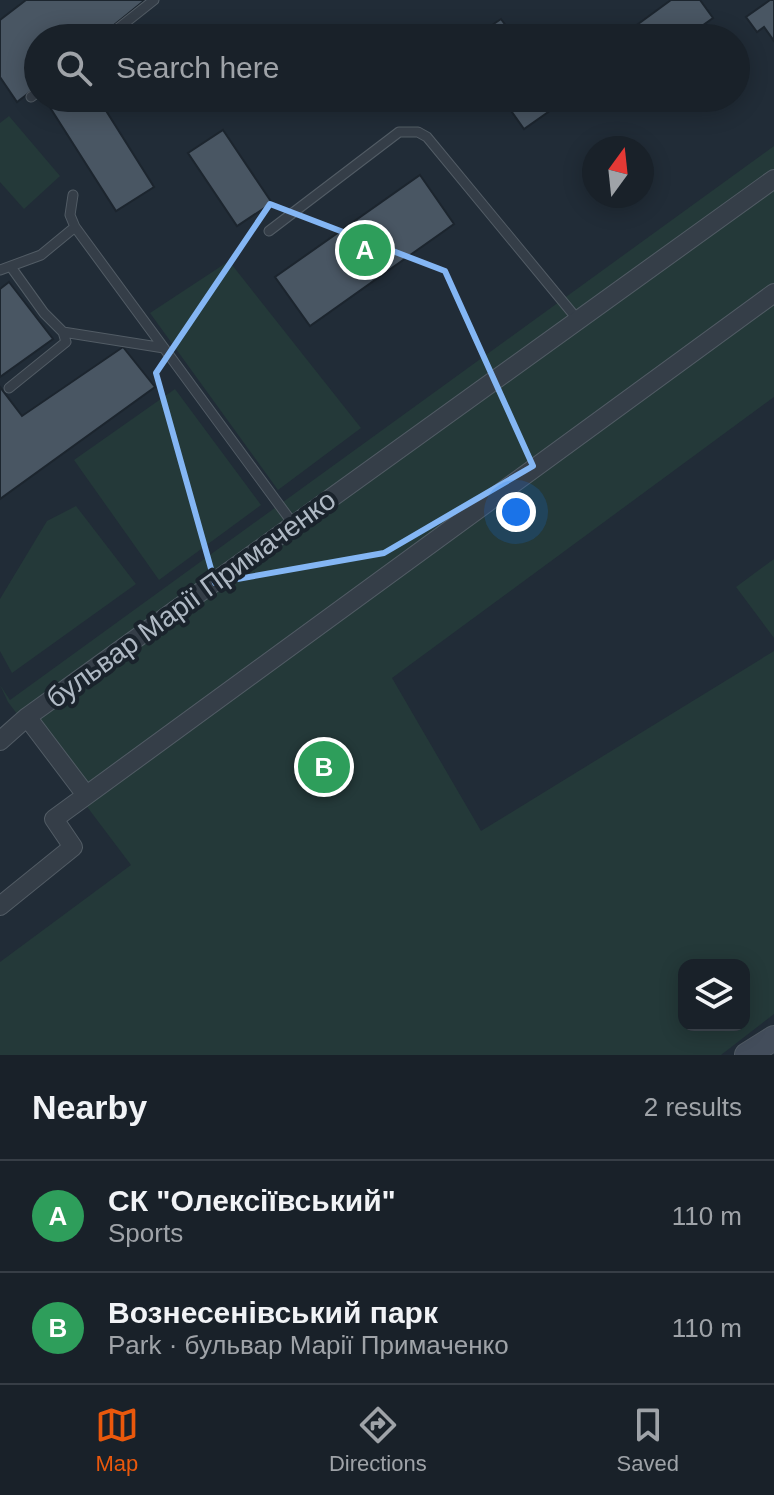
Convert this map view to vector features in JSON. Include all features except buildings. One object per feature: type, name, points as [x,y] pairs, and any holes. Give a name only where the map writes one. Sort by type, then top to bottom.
[{"type":"main road","points":[[747,1055],[774,1038]]},
{"type":"street","name":"бульвар Марії Примаченко","points":[[86,795],[27,717],[774,179]]},
{"type":"street","points":[[0,906],[73,847],[54,819],[774,293]]},
{"type":"street","points":[[0,741],[27,717]]},
{"type":"lane","points":[[124,24],[154,0]]},
{"type":"lane","points":[[269,231],[399,132],[418,132],[427,137],[578,320]]},
{"type":"lane","points":[[73,195],[70,215],[75,227],[294,525]]},
{"type":"lane","points":[[0,270],[41,255],[75,227]]},
{"type":"lane","points":[[9,388],[66,342],[63,332],[44,313],[11,267]]},
{"type":"lane","points":[[63,332],[164,348]]},
{"type":"highlighted area","points":[[270,204],[445,271],[533,466],[384,553],[215,583],[156,373]]},
{"type":"green space","points":[[9,116],[60,176],[24,209],[0,182],[0,123]]},
{"type":"green space","points":[[774,146],[774,397],[392,678],[481,831],[774,651],[774,1014],[721,1055],[0,1055],[0,962],[131,865],[8,702],[0,685],[10,700]]},
{"type":"green space","points":[[229,261],[361,428],[278,490],[150,313]]},
{"type":"green space","points":[[175,389],[261,505],[159,580],[74,460]]},
{"type":"green space","points":[[76,506],[136,584],[12,673],[0,651],[0,599],[47,521]]},
{"type":"green space","points":[[774,559],[774,638],[736,587]]},
{"type":"place","name":"СК \"Олексіївський\"","points":[[365,250]]},
{"type":"place","name":"Вознесенівський парк","points":[[324,767]]}]
